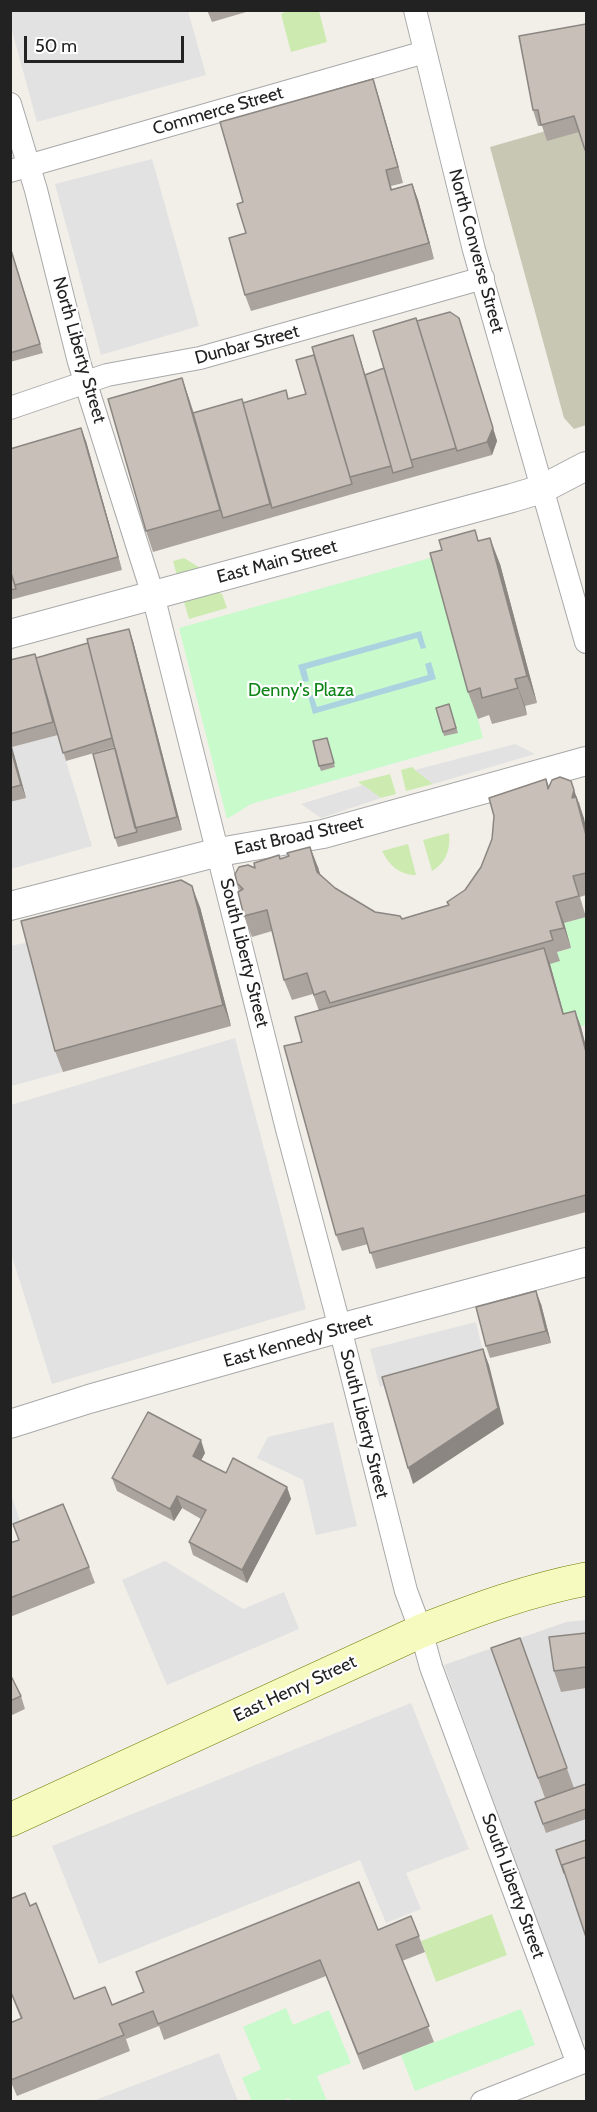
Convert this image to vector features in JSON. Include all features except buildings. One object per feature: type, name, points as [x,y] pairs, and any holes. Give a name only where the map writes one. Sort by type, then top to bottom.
[{"type":"main road","name":"East Henry Street","points":[[10,1820],[421,1631],[518,1595],[586,1579]]},
{"type":"street","name":"North Converse Street","points":[[415,10],[483,278],[586,642]]},
{"type":"street","name":"Commerce Street","points":[[19,168],[425,52]]},
{"type":"street","name":"North Liberty Street","points":[[10,104],[19,168],[153,595]]},
{"type":"street","name":"Dunbar Street","points":[[10,408],[107,375],[200,358],[483,278]]},
{"type":"street","name":"East Main Street","points":[[10,634],[543,489],[586,466]]},
{"type":"street","name":"East Main Street","points":[[543,489],[586,489]]},
{"type":"street","name":"South Liberty Street","points":[[153,595],[287,1130],[340,1328],[406,1591],[431,1667],[582,2063]]},
{"type":"street","name":"East Broad Street","points":[[10,906],[219,852],[323,834],[586,761]]},
{"type":"street","name":"East Kennedy Street","points":[[10,1424],[89,1399],[340,1328],[586,1262]]},
{"type":"street","points":[[482,2102],[582,2063]]},
{"type":"shaded area","points":[[10,11],[188,11],[206,75],[37,122],[11,27]]},
{"type":"shaded area","points":[[584,120],[586,129],[586,425],[574,429],[564,418],[490,147]]},
{"type":"shaded area","points":[[152,159],[199,326],[101,355],[55,184]]},
{"type":"shaded area","points":[[58,735],[92,846],[11,869],[11,802],[26,798],[12,747]]},
{"type":"shaded area","points":[[515,744],[535,754],[433,784],[415,770]]},
{"type":"shaded area","points":[[363,785],[381,798],[321,818],[301,804]]},
{"type":"shaded area","points":[[29,942],[63,1072],[11,1086],[10,946]]},
{"type":"shaded area","points":[[235,1038],[306,1309],[52,1384],[11,1253],[11,1105]]},
{"type":"shaded area","points":[[476,1322],[485,1360],[380,1387],[370,1349]]},
{"type":"shaded area","points":[[333,1422],[357,1526],[316,1535],[303,1480],[257,1458],[268,1437]]},
{"type":"shaded area","points":[[10,1491],[20,1521],[11,1524],[10,1524]]},
{"type":"shaded area","points":[[165,1561],[243,1609],[284,1592],[299,1629],[167,1685],[122,1580]]},
{"type":"shaded area","points":[[586,1620],[586,2039],[581,2041],[444,1665],[566,1622]]},
{"type":"shaded area","points":[[411,1703],[469,1849],[406,1873],[421,1909],[386,1923],[360,1860],[99,1964],[52,1846]]},
{"type":"shaded area","points":[[219,2053],[238,2101],[93,2101]]},
{"type":"green space","points":[[287,11],[319,11],[327,42],[291,52],[281,14]]},
{"type":"green space","name":"Denny's Plaza","points":[[434,557],[483,738],[251,804],[227,819],[179,628]]},
{"type":"green space","points":[[184,558],[202,569],[177,576],[173,561]]},
{"type":"green space","points":[[217,592],[222,594],[227,608],[189,619],[184,602]]},
{"type":"green space","points":[[412,767],[433,784],[406,791],[401,770]]},
{"type":"green space","points":[[390,774],[396,794],[381,798],[358,782]]},
{"type":"green space","points":[[449,833],[446,855],[441,864],[432,871],[423,840]]},
{"type":"green space","points":[[408,844],[416,875],[404,873],[395,868],[382,851]]},
{"type":"green space","points":[[586,917],[586,1025],[568,1030],[550,964],[557,952],[571,948],[564,923]]},
{"type":"green space","points":[[492,1914],[507,1955],[436,1982],[421,1941]]},
{"type":"green space","points":[[286,2008],[293,2025],[329,2010],[351,2063],[317,2076],[327,2101],[290,2101],[289,2098],[281,2101],[252,2101],[242,2078],[261,2069],[243,2027]]},
{"type":"green space","points":[[521,2009],[535,2045],[415,2091],[401,2055]]},
{"type":"water","points":[[421,631],[426,648],[421,649],[417,638],[306,669],[309,681],[303,682],[298,665]]},
{"type":"water","points":[[431,662],[436,679],[313,714],[308,696],[313,695],[317,707],[428,675],[425,664]]}]
